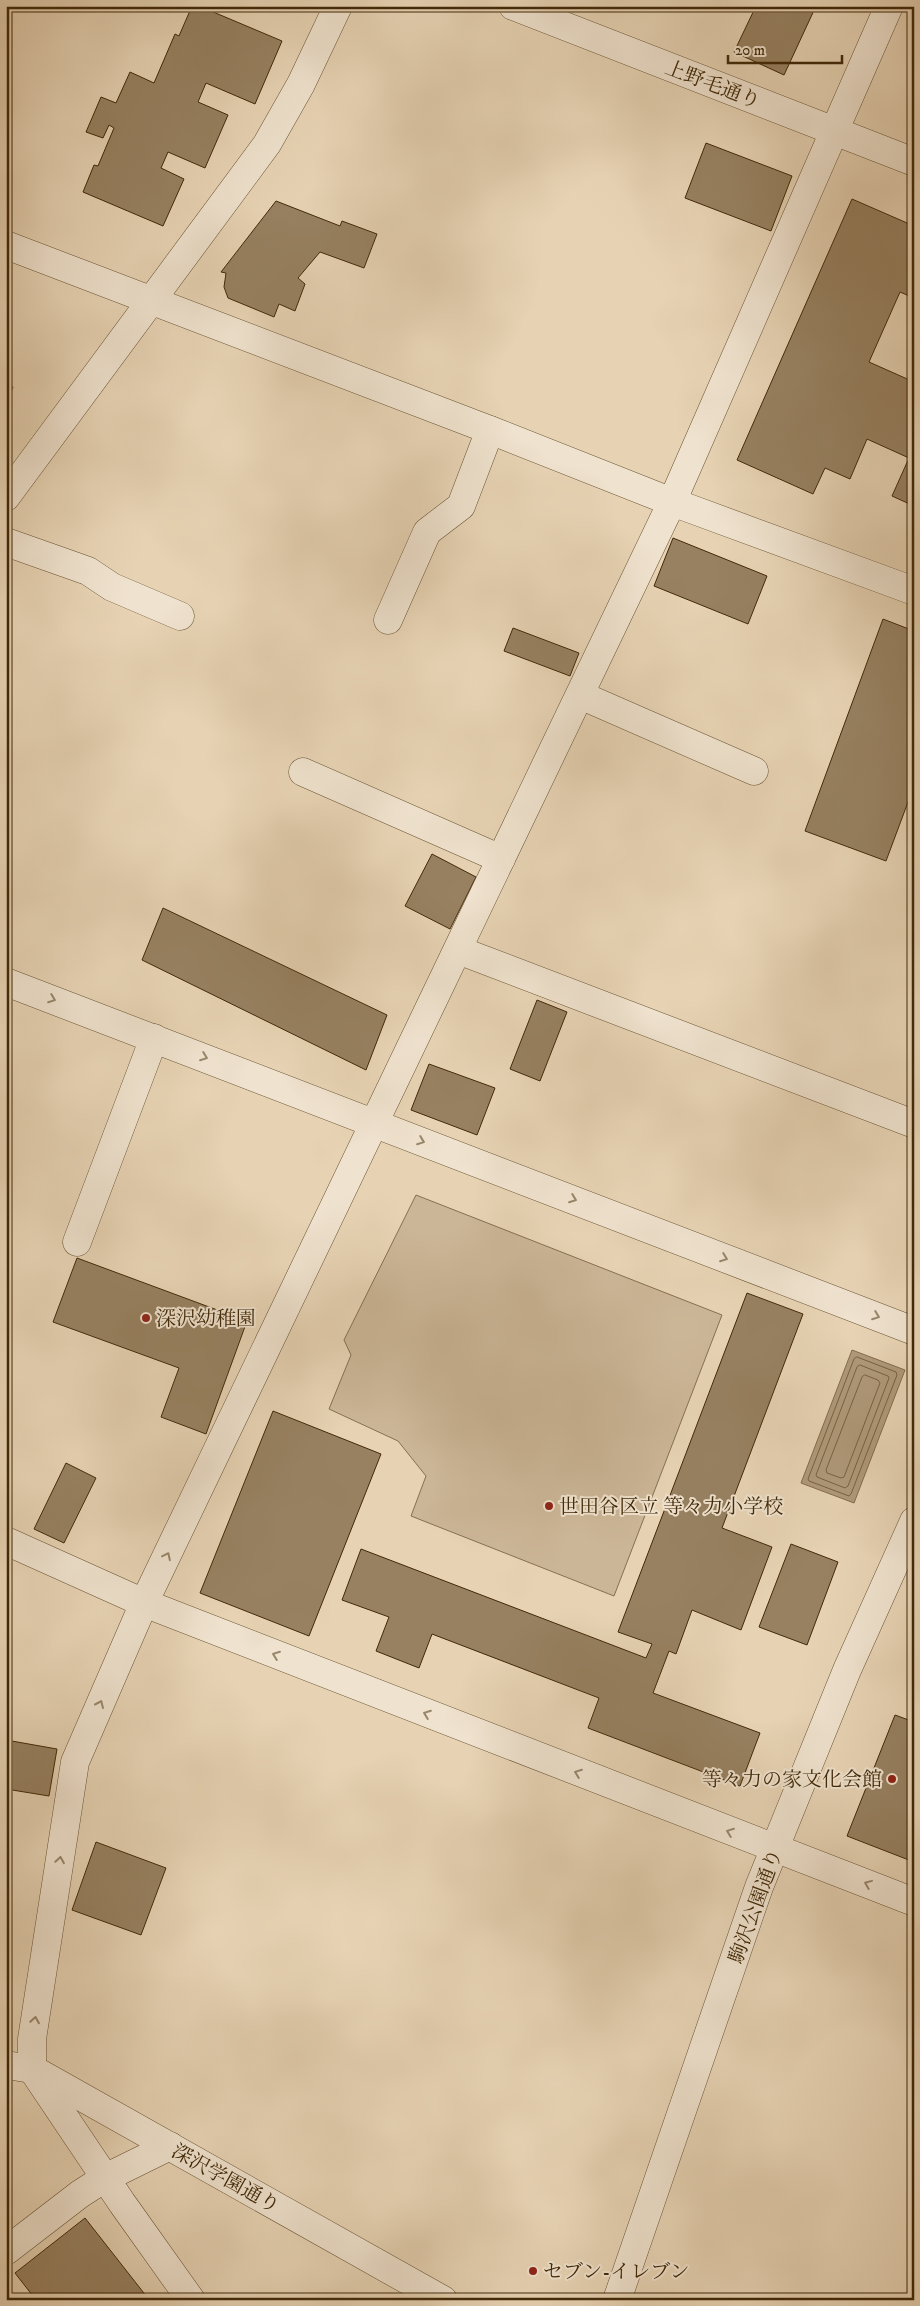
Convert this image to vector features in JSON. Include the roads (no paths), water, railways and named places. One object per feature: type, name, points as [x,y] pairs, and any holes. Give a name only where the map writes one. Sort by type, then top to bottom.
[{"type":"street","points":[[6,497],[267,144],[301,84],[338,6]]},
{"type":"street","name":"上野毛通り","points":[[513,6],[914,162]]},
{"type":"street","points":[[191,2300],[105,2178],[19,2067],[32,2038],[74,1762],[144,1603],[376,1123],[672,502],[888,6]]},
{"type":"street","points":[[6,245],[490,430],[672,502],[914,592]]},
{"type":"street","points":[[388,620],[427,532],[461,506],[490,430]]},
{"type":"street","points":[[6,542],[88,571],[112,587],[180,616]]},
{"type":"street","points":[[580,695],[754,771]]},
{"type":"street","points":[[303,772],[501,859]]},
{"type":"street","points":[[458,950],[914,1124]]},
{"type":"street","points":[[6,982],[914,1331]]},
{"type":"street","points":[[77,1242],[154,1038]]},
{"type":"street","name":"駒沢公園通り","points":[[617,2300],[759,1887],[848,1670],[914,1522]]},
{"type":"street","points":[[6,1541],[144,1603],[775,1850],[811,1861],[914,1902]]},
{"type":"street","name":"深沢学園通り","points":[[19,2067],[170,2146],[443,2300]]},
{"type":"street","points":[[6,2251],[80,2194],[105,2178],[170,2146]]},
{"type":"water","points":[[852,1350],[905,1370],[854,1503],[801,1483]]},
{"type":"place","name":"深沢幼稚園","points":[[146,1318]]},
{"type":"place","name":"世田谷区立 等々力小学校","points":[[549,1506]]},
{"type":"place","name":"等々力の家文化会館","points":[[892,1779]]},
{"type":"place","name":"セブン-イレブン","points":[[533,2271]]}]
